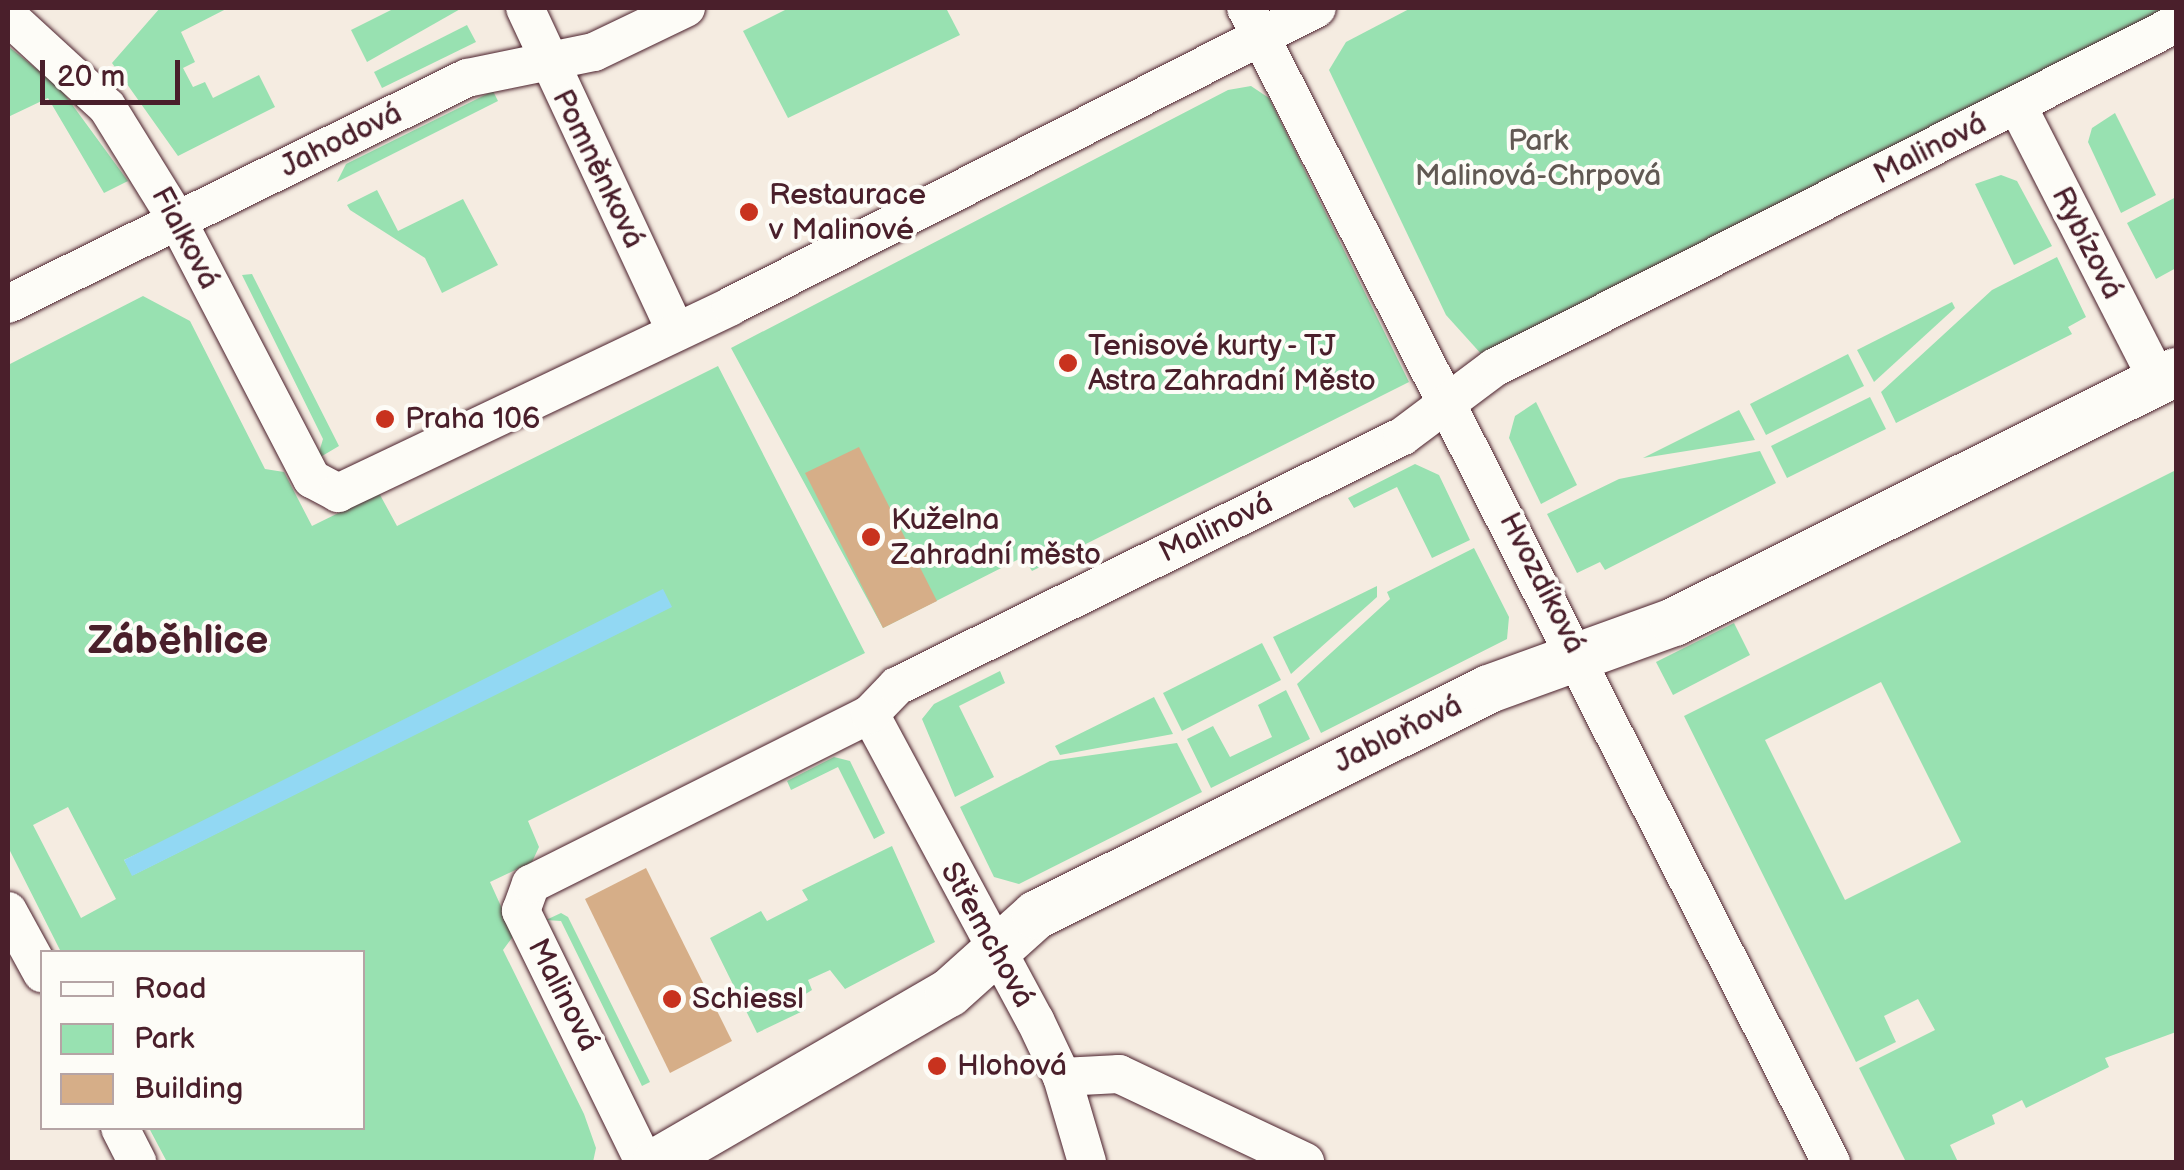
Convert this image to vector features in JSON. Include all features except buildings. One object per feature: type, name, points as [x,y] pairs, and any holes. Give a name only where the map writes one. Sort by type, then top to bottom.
[{"type":"street","name":"Pomněnková","points":[[525,8],[544,58],[675,329]]},
{"type":"street","name":"Jahodová","points":[[8,304],[467,78],[544,58],[594,52],[686,8]]},
{"type":"street","points":[[675,329],[1255,23],[1317,8]]},
{"type":"street","name":"Fialková","points":[[8,16],[107,107],[177,220],[323,491],[373,480],[675,329]]},
{"type":"street","name":"Hvozdíková","points":[[1255,23],[1451,402],[1831,1162]]},
{"type":"street","name":"Malinová","points":[[644,1162],[520,896],[870,714],[897,686],[1402,436],[1494,368],[2176,24]]},
{"type":"street","name":"Rybízová","points":[[2016,105],[2167,376]]},
{"type":"street","name":"Jabloňová","points":[[657,1162],[949,992],[1036,915],[1490,689],[1674,622],[2167,376]]},
{"type":"street","name":"Střemchová","points":[[870,714],[992,954],[1062,1077],[1087,1162]]},
{"type":"street","points":[[8,911],[40,970]]},
{"type":"street","points":[[1062,1077],[1119,1074],[1305,1162]]},
{"type":"street","points":[[121,1130],[137,1162]]},
{"type":"green space","points":[[160,8],[228,8],[181,32],[195,62],[183,68],[193,87],[205,82],[213,98],[259,75],[275,107],[178,156],[112,63]]},
{"type":"green space","points":[[395,8],[462,8],[367,62],[351,30]]},
{"type":"green space","points":[[789,8],[946,8],[960,35],[788,118],[743,31]]},
{"type":"green space","name":"Park Malinová-Chrpová","points":[[1411,8],[2176,8],[1483,356],[1446,315],[1329,70],[1346,42]]},
{"type":"green space","points":[[467,25],[476,42],[382,88],[374,72]]},
{"type":"green space","points":[[8,46],[60,88],[128,181],[104,193],[48,98],[8,117]]},
{"type":"green space","name":"Tenisové kurty - TJ Astra Zahradní Město","points":[[1251,86],[1269,98],[1409,382],[1032,571],[1023,557],[883,628],[731,348],[1228,90]]},
{"type":"green space","points":[[493,91],[498,101],[337,182],[346,164]]},
{"type":"green space","points":[[2115,113],[2156,195],[2121,213],[2088,142],[2092,128]]},
{"type":"green space","points":[[2001,175],[2017,181],[2052,246],[2014,265],[1975,184]]},
{"type":"green space","points":[[377,190],[398,231],[463,199],[498,265],[442,293],[425,258],[347,205]]},
{"type":"green space","points":[[2176,197],[2176,268],[2156,279],[2127,223]]},
{"type":"green space","points":[[2057,257],[2086,317],[2068,327],[2072,334],[1896,423],[1881,392],[1992,290]]},
{"type":"green space","points":[[252,274],[339,446],[317,459],[323,439],[242,275]]},
{"type":"green space","points":[[143,296],[190,321],[265,469],[284,472],[312,526],[379,493],[397,526],[718,366],[865,653],[528,821],[539,847],[532,862],[490,882],[514,935],[503,950],[584,1114],[596,1148],[593,1162],[167,1162],[150,1130],[365,1130],[365,950],[60,950],[8,847],[8,365]],"holes":[[[672,606],[133,875],[124,860]],[[68,807],[116,899],[81,918],[33,825]]]},
{"type":"green space","points":[[1952,302],[1955,308],[1874,382],[1857,350]]},
{"type":"green space","points":[[1848,354],[1864,386],[1766,435],[1750,404]]},
{"type":"green space","points":[[1870,397],[1886,429],[1787,478],[1771,446]]},
{"type":"green space","points":[[1536,402],[1577,485],[1541,504],[1509,438],[1515,416]]},
{"type":"green space","points":[[1739,410],[1755,440],[1643,458]]},
{"type":"green space","points":[[1760,451],[1776,483],[1605,570],[1600,562],[1577,573],[1547,514],[1619,479]]},
{"type":"green space","points":[[1415,464],[1439,475],[1470,540],[1432,558],[1397,487],[1354,508],[1348,498]]},
{"type":"green space","points":[[2176,470],[2176,1032],[2105,1058],[2109,1067],[2026,1108],[2022,1100],[1992,1115],[1995,1124],[1950,1145],[1958,1162],[1906,1162],[1859,1068],[1935,1030],[1918,999],[1884,1016],[1896,1042],[1856,1062],[1684,716]],"holes":[[[1881,682],[1961,842],[1845,900],[1765,740]]]},
{"type":"green space","points":[[1474,548],[1509,617],[1507,639],[1321,733],[1297,684],[1390,599],[1387,592]]},
{"type":"green space","points":[[1377,586],[1377,597],[1291,674],[1273,637]]},
{"type":"green space","points":[[1734,623],[1750,655],[1673,695],[1656,662]]},
{"type":"green space","points":[[1262,643],[1281,680],[1182,731],[1163,693]]},
{"type":"green space","points":[[1000,671],[1005,683],[959,706],[994,777],[955,797],[922,719],[934,704]]},
{"type":"green space","points":[[1286,690],[1310,739],[1211,788],[1187,739],[1213,726],[1230,757],[1272,737],[1258,705]]},
{"type":"green space","points":[[1154,697],[1173,734],[1060,755],[1055,746]]},
{"type":"green space","points":[[1177,743],[1202,792],[1019,884],[994,877],[960,807],[1050,761]]},
{"type":"green space","points":[[834,757],[850,761],[885,833],[874,839],[838,767],[791,790],[787,781]]},
{"type":"green space","points":[[892,846],[935,942],[845,989],[830,970],[808,980],[812,990],[799,998],[805,1010],[757,1033],[710,938],[761,911],[767,921],[808,900],[802,890]]},
{"type":"green space","points":[[561,913],[568,917],[650,1082],[642,1086],[561,921],[546,920]]},
{"type":"water","points":[[663,589],[672,607],[132,876],[124,860]]},
{"type":"place","name":"Restaurace v Malinové","points":[[749,212]]},
{"type":"place","name":"Tenisové kurty - TJ Astra Zahradní Město","points":[[1068,363]]},
{"type":"place","name":"Praha 106","points":[[385,419]]},
{"type":"place","name":"Kuželna Zahradní město","points":[[871,537]]},
{"type":"place","name":"Schiessl","points":[[672,999]]},
{"type":"place","name":"Hlohová","points":[[937,1066]]},
{"type":"district","name":"Záběhlice","points":[[178,641]]}]
